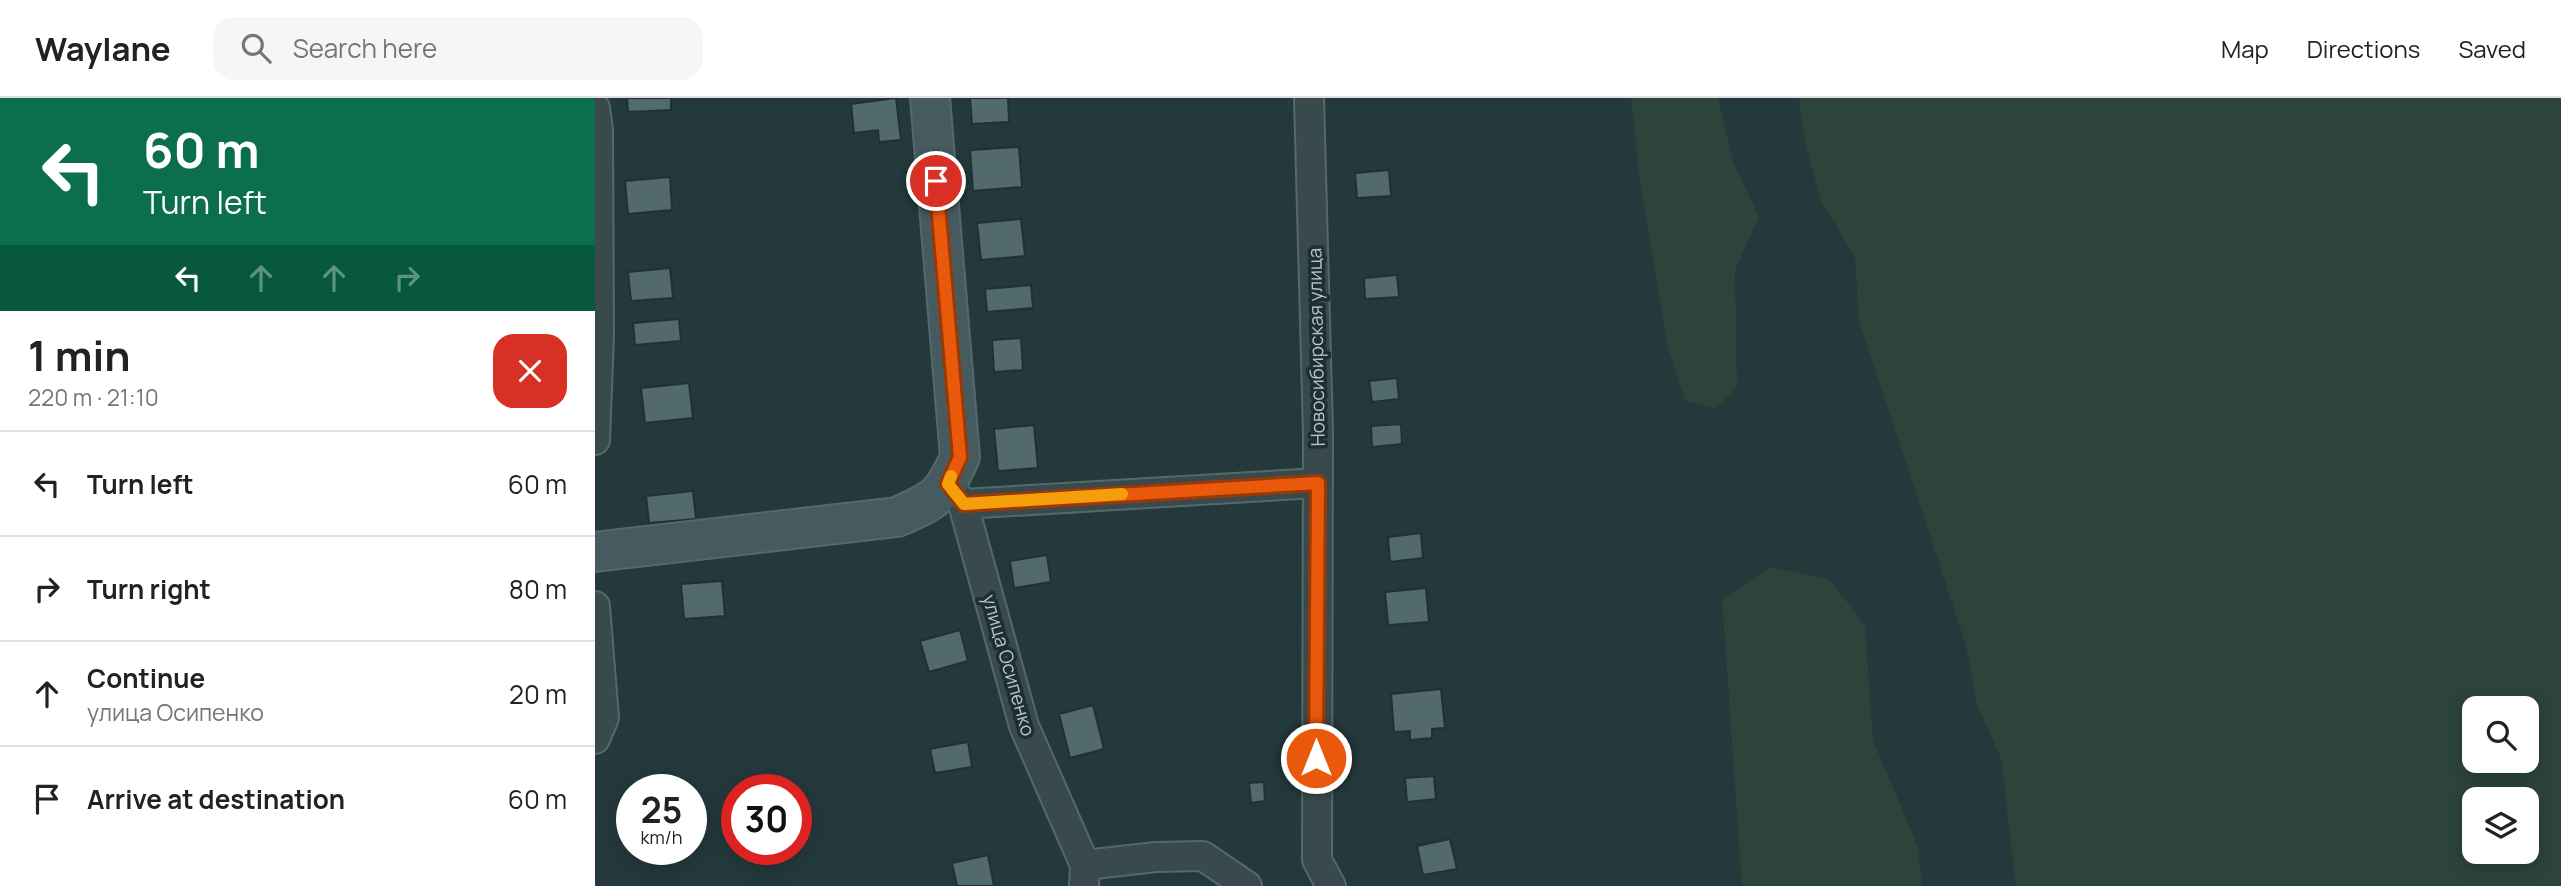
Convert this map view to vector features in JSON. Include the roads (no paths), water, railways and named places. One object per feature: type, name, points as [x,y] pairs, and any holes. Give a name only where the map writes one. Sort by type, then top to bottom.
[{"type":"main road","points":[[595,552],[897,517],[956,494],[960,457],[930,98]]},
{"type":"street","name":"Новосибирская улица","points":[[1309,98],[1318,483],[1317,860],[1331,886]]},
{"type":"street","points":[[595,108],[598,130],[599,335],[595,440]]},
{"type":"street","points":[[956,494],[1318,483]]},
{"type":"street","name":"улица Осипенко","points":[[956,494],[1024,726],[1084,875]]},
{"type":"street","points":[[595,606],[604,718],[595,739]]},
{"type":"street","points":[[1084,875],[1156,857],[1203,856],[1247,886]]}]
